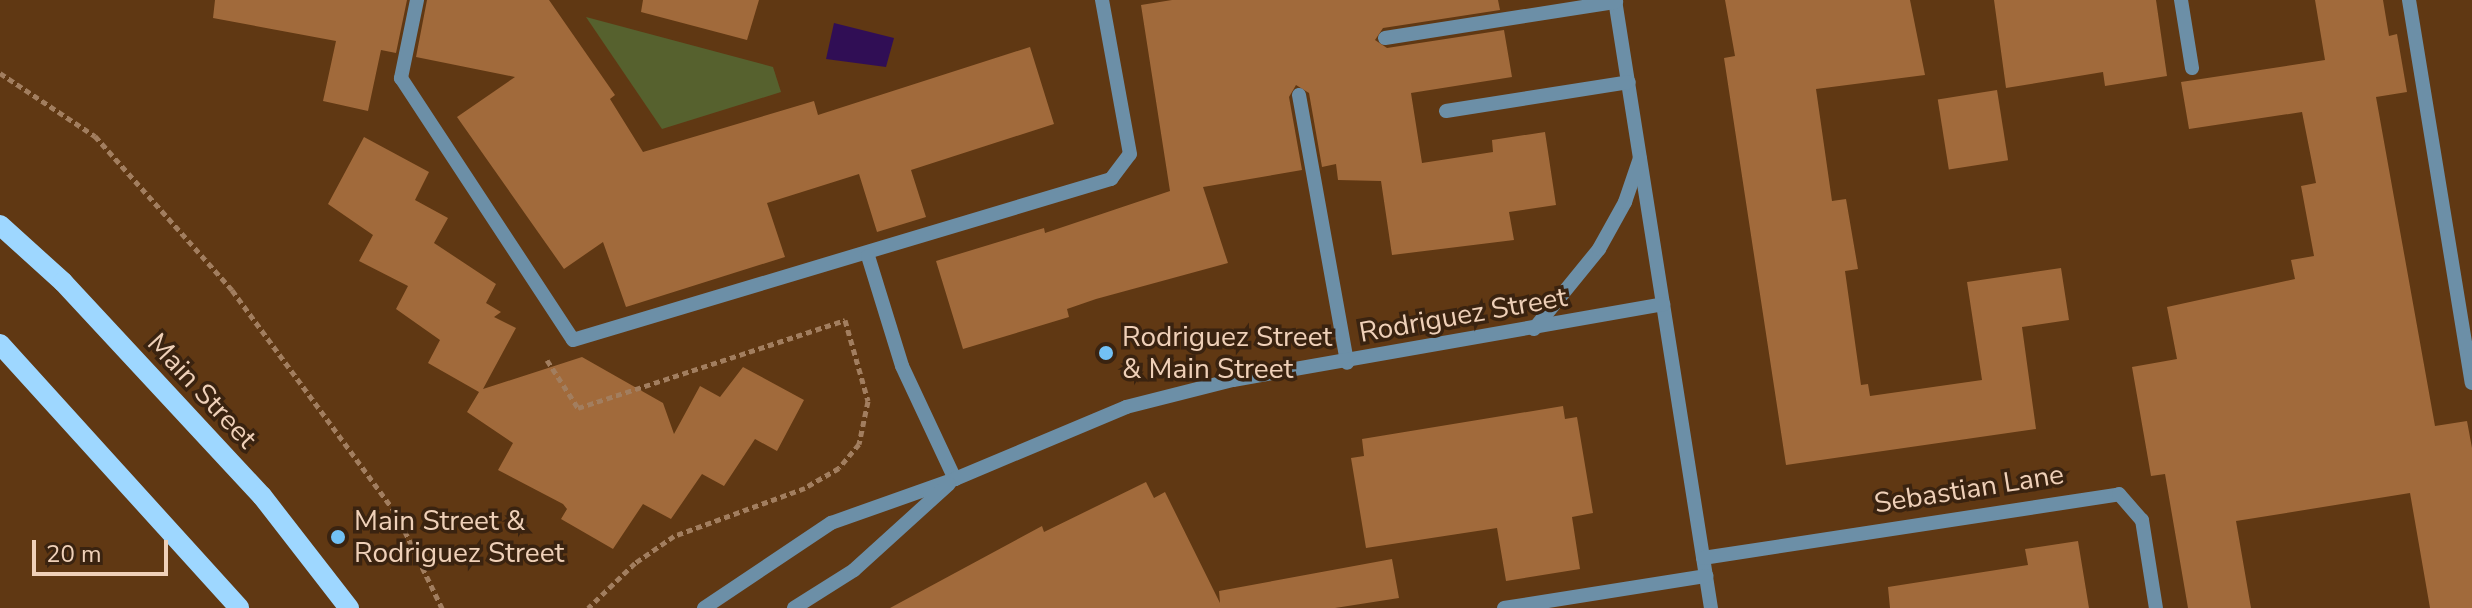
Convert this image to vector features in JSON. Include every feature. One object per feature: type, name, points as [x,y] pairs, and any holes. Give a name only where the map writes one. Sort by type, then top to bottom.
[{"type":"main road","name":"Main Street","points":[[0,225],[63,282],[262,496],[349,608]]},
{"type":"main road","points":[[0,344],[239,608]]},
{"type":"street","points":[[417,0],[401,78],[573,340],[868,256],[1111,179],[1130,154],[1102,0]]},
{"type":"street","points":[[2181,0],[2192,68]]},
{"type":"street","points":[[2409,0],[2472,383]]},
{"type":"street","points":[[1385,38],[1616,1],[1711,608]]},
{"type":"street","points":[[1446,111],[1629,82]]},
{"type":"street","points":[[1299,95],[1347,363]]},
{"type":"street","points":[[1534,329],[1599,249],[1625,202],[1641,153]]},
{"type":"street","points":[[868,256],[902,366],[955,479]]},
{"type":"street","name":"Rodriguez Street","points":[[704,608],[831,523],[955,479],[1084,420],[1233,380],[1347,363],[1663,304]]},
{"type":"street","name":"Rodriguez Street","points":[[794,608],[854,570],[955,479]]},
{"type":"street","name":"Sebastian Lane","points":[[1703,558],[2119,494],[2142,520],[2156,608]]},
{"type":"street","points":[[1504,608],[1706,576]]},
{"type":"path","points":[[0,73],[95,136],[232,290],[396,513],[442,608]]},
{"type":"path","points":[[544,355],[578,408],[845,320],[868,401],[859,444],[839,468],[805,488],[674,536],[635,563],[588,608]]},
{"type":"green space","points":[[586,17],[773,67],[781,92],[662,129]]},
{"type":"shaded area","points":[[834,23],[894,38],[886,67],[826,59]]},
{"type":"building","points":[[215,0],[407,0],[396,53],[381,50],[368,111],[323,101],[336,41],[213,18]]},
{"type":"building","points":[[427,0],[549,0],[615,95],[610,99],[643,152],[814,101],[818,115],[1030,47],[1054,124],[911,170],[926,217],[877,232],[859,174],[767,203],[785,257],[626,307],[603,242],[564,269],[457,117],[515,77],[416,57]]},
{"type":"building","points":[[643,0],[759,0],[747,40],[641,12]]},
{"type":"building","points":[[1172,0],[1498,0],[1500,10],[1383,28],[1375,40],[1387,48],[1504,30],[1512,77],[1411,93],[1422,163],[1493,152],[1492,140],[1545,132],[1556,205],[1509,212],[1514,240],[1392,255],[1381,181],[1338,180],[1336,164],[1322,167],[1309,93],[1296,85],[1289,97],[1302,170],[1203,187],[1228,263],[1096,299],[1067,309],[1069,317],[963,349],[936,261],[1044,228],[1045,233],[1170,191],[1141,5]]},
{"type":"building","points":[[1725,0],[1910,0],[1925,75],[1816,89],[1832,201],[1846,199],[1858,269],[1845,271],[1861,385],[1868,384],[1870,396],[1982,380],[1967,282],[2061,268],[2069,320],[2022,327],[2036,429],[1786,465],[1724,58],[1735,56]]},
{"type":"building","points":[[1994,0],[2156,0],[2167,76],[2105,86],[2103,72],[2006,88]]},
{"type":"building","points":[[2315,0],[2383,0],[2389,36],[2397,34],[2407,92],[2376,97],[2435,426],[2467,421],[2472,448],[2472,608],[2430,608],[2410,493],[2236,521],[2251,608],[2188,608],[2165,474],[2151,476],[2132,367],[2177,359],[2167,307],[2295,279],[2291,260],[2314,256],[2301,186],[2316,183],[2302,112],[2189,129],[2181,82],[2325,60]]},
{"type":"building","points":[[1997,90],[2008,160],[1949,170],[1938,99]]},
{"type":"building","points":[[364,137],[429,172],[415,200],[448,218],[434,243],[496,284],[486,303],[501,312],[494,317],[516,328],[483,389],[582,357],[663,403],[674,434],[700,386],[720,397],[743,367],[804,400],[777,451],[755,439],[724,486],[702,474],[671,519],[643,504],[613,549],[561,519],[567,509],[563,504],[498,470],[513,443],[467,412],[479,392],[428,363],[440,340],[396,309],[408,286],[359,261],[373,235],[328,204]]},
{"type":"building","points":[[1563,406],[1565,419],[1577,417],[1593,513],[1572,517],[1580,569],[1506,581],[1497,528],[1366,548],[1351,458],[1364,456],[1362,439]]},
{"type":"building","points":[[1146,482],[1154,498],[1165,492],[1220,603],[1219,591],[1392,559],[1399,598],[1335,608],[890,608],[1042,526],[1044,532]]},
{"type":"building","points":[[2078,541],[2089,608],[1890,608],[1888,587],[2028,565],[2025,549]]},
{"type":"place","name":"Rodriguez Street & Main Street","points":[[1106,353]]},
{"type":"place","name":"Main Street & Rodriguez Street","points":[[338,537]]}]
